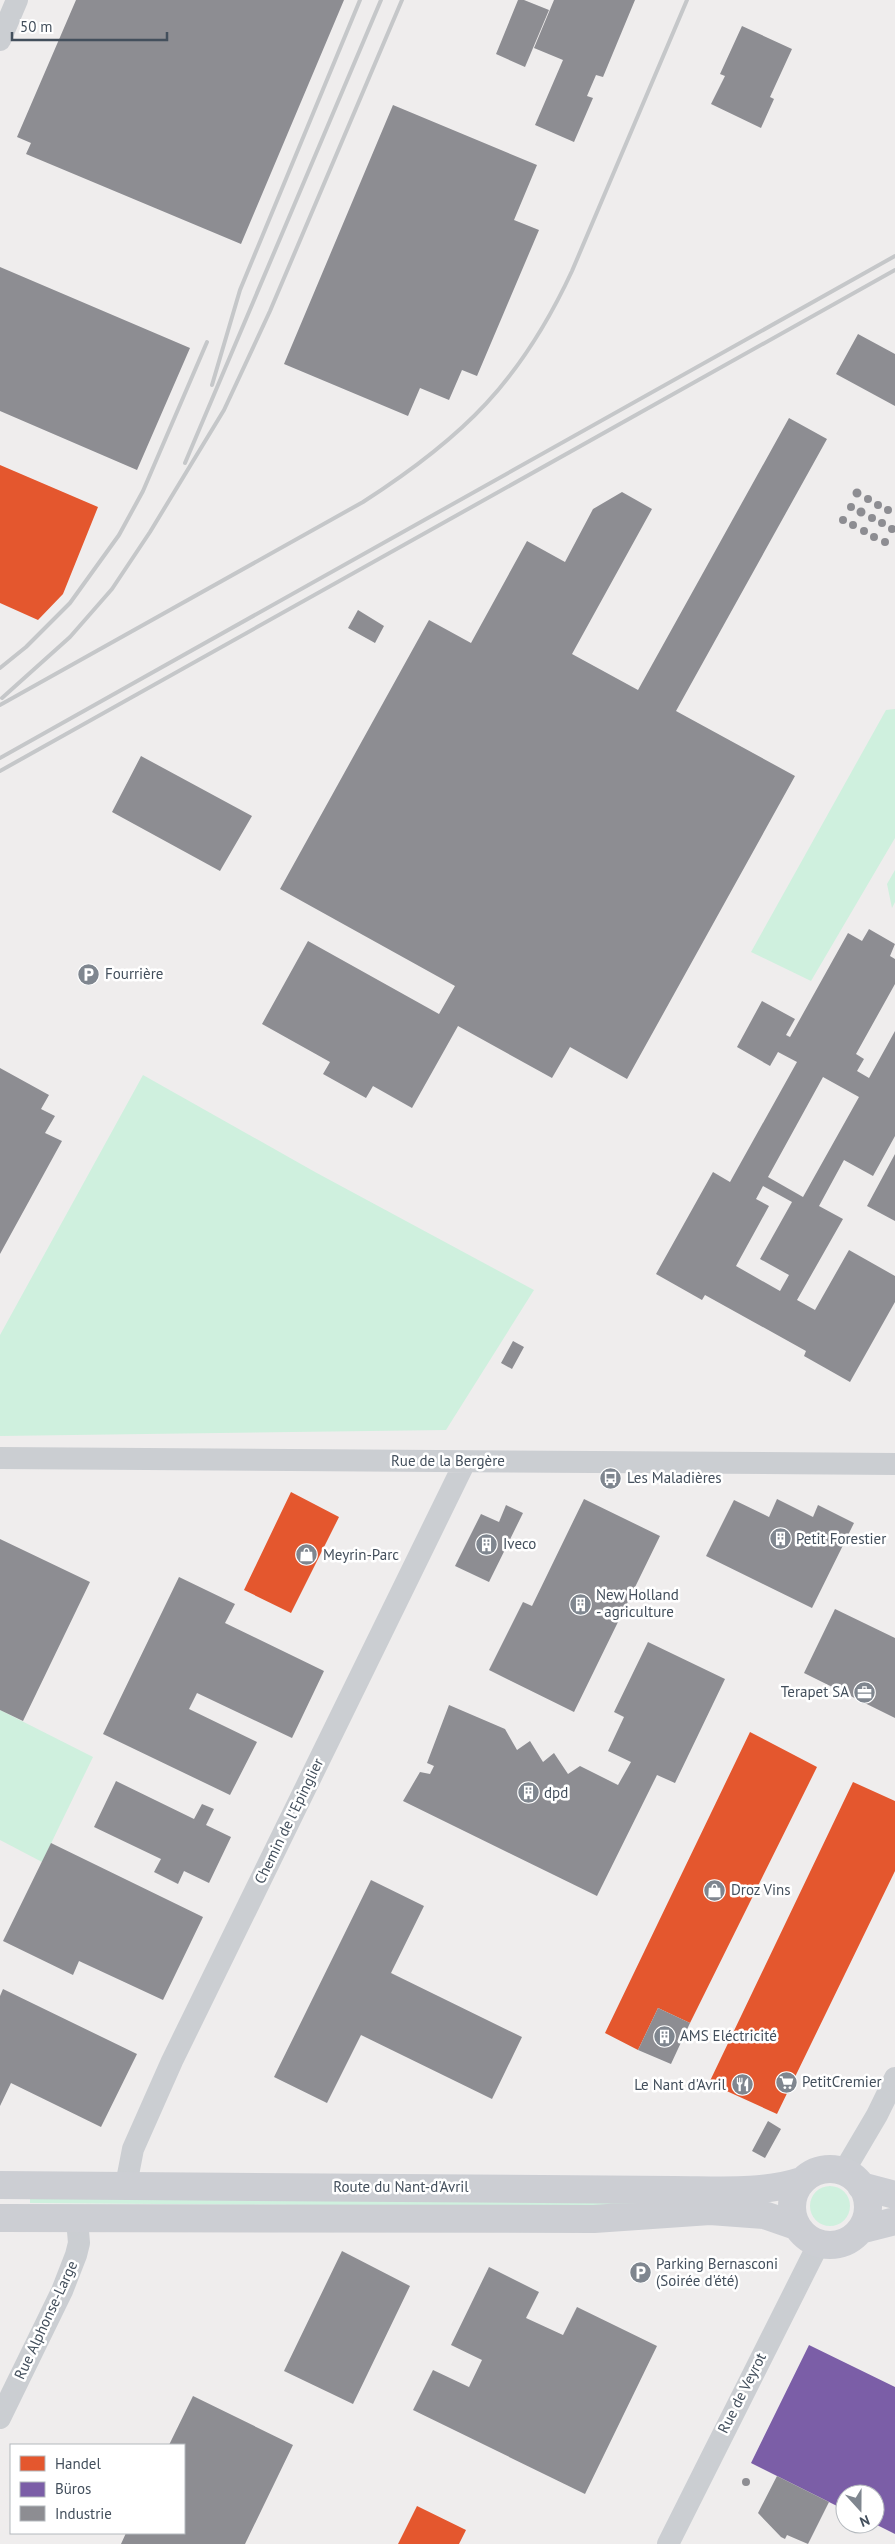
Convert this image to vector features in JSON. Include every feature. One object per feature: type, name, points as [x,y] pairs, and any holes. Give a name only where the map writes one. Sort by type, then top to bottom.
[{"type":"main road","points":[[796,2226],[792,2205],[793,2197],[801,2181],[816,2171],[825,2168],[895,2195]]},
{"type":"main road","points":[[0,2218],[594,2219],[710,2211],[764,2215],[796,2226],[809,2239],[818,2243],[840,2244],[850,2239],[860,2230],[866,2221],[868,2213],[868,2202],[852,2178]]},
{"type":"main road","name":"Route du Nant-d'Avril","points":[[0,2185],[683,2190],[764,2189],[783,2187],[801,2181]]},
{"type":"main road","points":[[860,2230],[895,2221]]},
{"type":"street","points":[[0,40],[17,0]]},
{"type":"street","name":"Rue de la Bergère","points":[[0,1458],[895,1464]]},
{"type":"street","name":"Chemin de l'Epinglier","points":[[126,2185],[133,2149],[172,2060],[465,1462]]},
{"type":"street","points":[[852,2178],[877,2115],[895,2078]]},
{"type":"street","name":"Rue Alphonse-Large","points":[[0,2418],[62,2290],[76,2255],[79,2242],[77,2218]]},
{"type":"street","name":"Rue de Veyrot","points":[[668,2544],[818,2243]]},
{"type":"green space","points":[[895,709],[895,838],[811,981],[751,952],[886,710]]},
{"type":"green space","points":[[895,870],[895,902],[892,908],[887,884]]},
{"type":"green space","points":[[143,1075],[315,1172],[534,1290],[446,1430],[0,1436],[0,1335]]},
{"type":"green space","points":[[0,1710],[93,1757],[42,1862],[0,1840]]},
{"type":"green space","points":[[826,2186],[834,2186],[841,2189],[847,2195],[850,2206],[847,2217],[841,2223],[834,2226],[826,2226],[819,2223],[813,2217],[810,2210],[810,2202],[813,2195],[819,2189]]},
{"type":"green space","points":[[759,2197],[584,2207],[30,2203],[30,2198]]},
{"type":"building: Handel","points":[[0,465],[98,507],[63,594],[38,620],[0,603]]},
{"type":"building: Handel","points":[[291,1492],[339,1517],[291,1613],[244,1590]]},
{"type":"building: Handel","name":"Droz Vins","points":[[750,1732],[817,1767],[690,2023],[658,2008],[638,2050],[605,2033]]},
{"type":"building: Handel","points":[[853,1782],[895,1801],[895,1871],[777,2114],[709,2083]]},
{"type":"building: Handel","points":[[417,2506],[466,2530],[459,2544],[398,2544]]},
{"type":"building: Büros","points":[[809,2345],[895,2387],[895,2534],[885,2529],[885,2484],[835,2484],[835,2505],[751,2463]]},
{"type":"building: Industrie","points":[[76,0],[344,0],[241,244],[26,154],[31,143],[17,137]]},
{"type":"building: Industrie","points":[[518,0],[524,0],[549,10],[525,67],[496,54]]},
{"type":"building: Industrie","points":[[554,0],[635,0],[603,77],[596,75],[587,96],[593,98],[574,142],[535,125],[563,60],[534,48]]},
{"type":"building: Industrie","points":[[742,26],[792,49],[770,97],[774,99],[761,128],[711,104],[725,76],[720,74]]},
{"type":"building: Industrie","points":[[393,105],[537,165],[514,220],[539,230],[477,376],[462,370],[449,400],[420,388],[408,416],[284,364]]},
{"type":"building: Industrie","points":[[0,267],[190,348],[137,470],[0,411]]},
{"type":"building: Industrie","points":[[858,334],[895,354],[895,406],[836,374]]},
{"type":"building: Industrie","points":[[789,418],[827,439],[676,711],[795,776],[627,1079],[570,1047],[552,1078],[458,1026],[412,1108],[373,1086],[366,1098],[323,1074],[330,1062],[262,1024],[308,941],[439,1014],[455,986],[280,889],[429,620],[471,643],[527,541],[565,562],[593,509],[622,492],[652,509],[572,654],[638,690]]},
{"type":"building: Industrie","points":[[857,489],[861,493],[857,497],[853,493]]},
{"type":"building: Industrie","points":[[868,495],[872,499],[868,503],[864,499]]},
{"type":"building: Industrie","points":[[878,501],[882,505],[878,509],[874,505]]},
{"type":"building: Industrie","points":[[851,503],[855,507],[851,511],[847,507]]},
{"type":"building: Industrie","points":[[888,506],[892,510],[888,514],[884,510]]},
{"type":"building: Industrie","points":[[861,508],[865,512],[861,516],[857,512]]},
{"type":"building: Industrie","points":[[872,514],[876,518],[872,522],[868,518]]},
{"type":"building: Industrie","points":[[843,516],[847,520],[843,524],[839,520]]},
{"type":"building: Industrie","points":[[882,519],[886,523],[882,527],[878,523]]},
{"type":"building: Industrie","points":[[853,521],[857,525],[853,529],[849,525]]},
{"type":"building: Industrie","points":[[892,525],[896,529],[892,533],[888,529]]},
{"type":"building: Industrie","points":[[864,527],[868,531],[864,535],[860,531]]},
{"type":"building: Industrie","points":[[874,533],[878,537],[874,541],[870,537]]},
{"type":"building: Industrie","points":[[885,538],[889,542],[885,546],[881,542]]},
{"type":"building: Industrie","points":[[358,610],[384,626],[375,643],[348,628]]},
{"type":"building: Industrie","points":[[141,756],[252,816],[220,871],[112,812]]},
{"type":"building: Industrie","points":[[869,929],[895,944],[890,956],[895,959],[895,984],[856,1054],[864,1059],[857,1071],[869,1078],[895,1031],[895,1136],[873,1176],[844,1160],[819,1206],[843,1219],[797,1300],[815,1310],[849,1250],[895,1276],[895,1302],[850,1382],[804,1356],[806,1351],[705,1295],[702,1300],[656,1274],[713,1172],[730,1182],[797,1062],[778,1052],[770,1066],[737,1047],[762,1001],[795,1019],[786,1035],[790,1037],[848,933],[862,941]],"holes":[[[823,1077],[859,1097],[803,1197],[768,1177]],[[763,1186],[792,1202],[760,1259],[789,1275],[780,1291],[736,1266],[769,1206],[756,1199]]]},
{"type":"building: Industrie","points":[[0,1068],[49,1095],[41,1109],[55,1116],[45,1133],[62,1141],[0,1254]]},
{"type":"building: Industrie","points":[[895,1154],[895,1221],[867,1206]]},
{"type":"building: Industrie","points":[[513,1341],[524,1347],[512,1369],[501,1363]]},
{"type":"building: Industrie","name":"New Holland - agriculture","points":[[584,1499],[660,1536],[574,1712],[489,1670],[523,1602],[532,1606]]},
{"type":"building: Industrie","name":"Petit Forestier","points":[[777,1499],[813,1517],[818,1505],[854,1523],[812,1608],[706,1556],[734,1500],[769,1517]]},
{"type":"building: Industrie","name":"Iveco","points":[[506,1505],[523,1513],[489,1582],[455,1566],[481,1514],[499,1522]]},
{"type":"building: Industrie","points":[[0,1539],[90,1582],[23,1721],[0,1710]]},
{"type":"building: Industrie","points":[[179,1577],[235,1604],[225,1623],[324,1671],[292,1738],[197,1693],[189,1709],[257,1742],[230,1795],[103,1734]]},
{"type":"building: Industrie","points":[[835,1609],[895,1638],[895,1718],[804,1673]]},
{"type":"building: Industrie","name":"dpd","points":[[648,1642],[725,1679],[675,1783],[657,1775],[597,1896],[403,1801],[420,1772],[430,1774],[434,1766],[427,1763],[449,1705],[505,1729],[517,1750],[530,1741],[543,1762],[554,1753],[568,1774],[580,1766],[618,1785],[631,1762],[608,1751],[624,1717],[614,1712]]},
{"type":"building: Industrie","points":[[116,1781],[194,1819],[202,1804],[214,1809],[206,1825],[231,1837],[209,1883],[184,1871],[178,1884],[154,1872],[161,1859],[94,1827]]},
{"type":"building: Industrie","points":[[51,1843],[203,1917],[163,2000],[79,1961],[73,1975],[3,1941]]},
{"type":"building: Industrie","points":[[371,1880],[424,1906],[391,1973],[522,2037],[492,2099],[361,2035],[327,2103],[274,2077]]},
{"type":"building: Industrie","points":[[3,1989],[137,2054],[101,2127],[11,2083],[0,2106],[0,1996]]},
{"type":"building: Industrie","name":"AMS Eléctricité","points":[[658,2008],[690,2023],[671,2064],[638,2050]]},
{"type":"building: Industrie","points":[[768,2121],[781,2129],[765,2158],[752,2151]]},
{"type":"building: Industrie","points":[[342,2251],[410,2286],[353,2404],[284,2371]]},
{"type":"building: Industrie","points":[[489,2267],[539,2292],[526,2318],[563,2335],[577,2307],[657,2346],[585,2494],[413,2410],[433,2370],[469,2387],[482,2360],[451,2345]]},
{"type":"building: Industrie","points":[[193,2396],[293,2445],[245,2544],[121,2544],[126,2534],[185,2534],[185,2444],[169,2444]]},
{"type":"building: Industrie","points":[[777,2476],[829,2502],[808,2544],[787,2535],[785,2539],[781,2537],[758,2513]]},
{"type":"building: Industrie","points":[[746,2478],[750,2482],[746,2486],[742,2482]]},
{"type":"railway","points":[[212,385],[240,290],[360,0]]},
{"type":"railway","points":[[185,463],[381,0]]},
{"type":"railway","points":[[2,698],[70,637],[112,589],[150,532],[224,410],[270,311],[402,0]]},
{"type":"railway","points":[[0,705],[363,502],[431,454],[486,403],[510,375],[553,310],[572,271],[687,0]]},
{"type":"railway","points":[[0,758],[895,256]]},
{"type":"railway","points":[[0,771],[895,270]]},
{"type":"railway","points":[[0,668],[26,647],[70,603],[119,535],[143,491],[207,342]]},
{"type":"place","name":"Fourrière","points":[[89,974]]},
{"type":"place","name":"Les Maladières","points":[[611,1478]]},
{"type":"place","name":"Petit Forestier","points":[[780,1539]]},
{"type":"place","name":"Iveco","points":[[487,1544]]},
{"type":"place","name":"Meyrin-Parc","points":[[307,1555]]},
{"type":"place","name":"New Holland - agriculture","points":[[580,1604]]},
{"type":"place","name":"Terapet SA","points":[[865,1692]]},
{"type":"place","name":"dpd","points":[[528,1793]]},
{"type":"place","name":"Droz Vins","points":[[715,1890]]},
{"type":"place","name":"AMS Eléctricité","points":[[664,2036]]},
{"type":"place","name":"PetitCremier","points":[[786,2082]]},
{"type":"place","name":"Le Nant d'Avril","points":[[742,2085]]},
{"type":"place","name":"Parking Bernasconi (Soirée d'été)","points":[[640,2273]]}]
